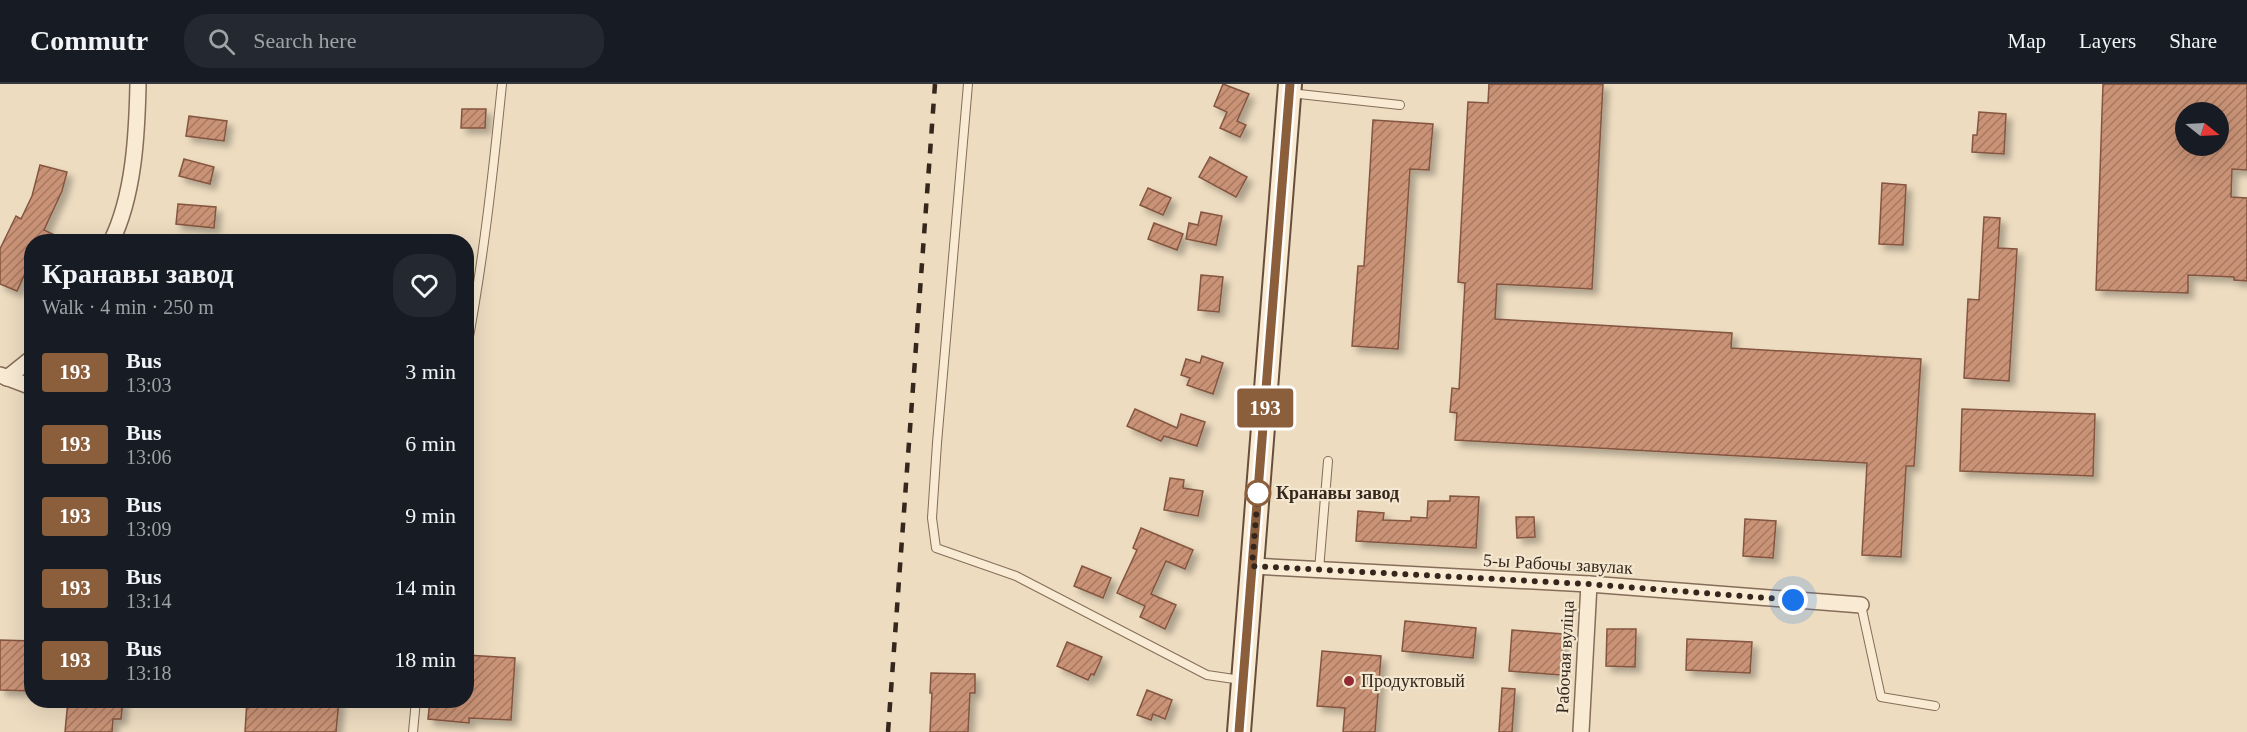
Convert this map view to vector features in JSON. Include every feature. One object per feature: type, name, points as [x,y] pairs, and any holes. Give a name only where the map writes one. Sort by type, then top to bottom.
[{"type":"main road","points":[[1239,732],[1289,89]]},
{"type":"street","points":[[115,234],[121,222],[128,192],[137,120],[138,84]]},
{"type":"street","points":[[3,377],[24,363]]},
{"type":"street","points":[[3,377],[24,384]]},
{"type":"street","name":"5-ы Рабочы завулак","points":[[1252,566],[1588,584],[1861,605]]},
{"type":"street","name":"Рабочая вуліца","points":[[1581,732],[1588,584]]},
{"type":"lane","points":[[474,312],[494,171],[502,84]]},
{"type":"lane","points":[[968,84],[935,464],[932,518],[936,548],[1016,576],[1207,675],[1243,681]]},
{"type":"lane","points":[[1289,89],[1400,105]]},
{"type":"lane","points":[[1319,570],[1328,461]]},
{"type":"lane","points":[[1861,605],[1881,697],[1935,706]]},
{"type":"lane","points":[[413,732],[415,708]]},
{"type":"building","points":[[1223,84],[1249,94],[1237,121],[1246,125],[1240,137],[1220,128],[1227,112],[1214,106]]},
{"type":"building","points":[[1489,84],[1603,84],[1592,289],[1497,284],[1495,319],[1732,333],[1731,348],[1921,359],[1914,466],[1906,466],[1901,557],[1862,555],[1867,463],[1455,440],[1457,413],[1450,412],[1452,388],[1459,389],[1465,283],[1458,282],[1468,102],[1488,103]]},
{"type":"building","points":[[2103,84],[2247,84],[2247,170],[2232,169],[2231,197],[2247,198],[2247,281],[2234,280],[2234,277],[2188,275],[2188,293],[2096,290]]},
{"type":"building","points":[[462,109],[486,109],[485,128],[461,128]]},
{"type":"building","points":[[1979,112],[2006,114],[2004,154],[1972,152],[1973,135],[1977,135]]},
{"type":"building","points":[[189,116],[227,121],[224,141],[186,136]]},
{"type":"building","points":[[1373,120],[1433,124],[1429,170],[1410,169],[1398,349],[1352,346],[1358,266],[1364,266]]},
{"type":"building","points":[[1210,157],[1247,177],[1236,197],[1199,177]]},
{"type":"building","points":[[184,159],[214,167],[210,184],[179,176]]},
{"type":"building","points":[[40,165],[67,172],[62,191],[44,230],[52,234],[24,234],[24,276],[17,291],[0,284],[0,249],[16,216],[21,219],[32,196]]},
{"type":"building","points":[[1882,183],[1906,185],[1903,245],[1879,244]]},
{"type":"building","points":[[1148,188],[1171,198],[1163,215],[1140,205]]},
{"type":"building","points":[[178,204],[216,207],[214,228],[176,224]]},
{"type":"building","points":[[1201,212],[1222,216],[1216,245],[1186,239],[1189,223],[1198,225]]},
{"type":"building","points":[[1984,217],[2000,218],[1998,248],[2017,249],[2009,381],[1964,378],[1968,299],[1979,300]]},
{"type":"building","points":[[1154,223],[1183,234],[1177,250],[1148,239]]},
{"type":"building","points":[[1201,275],[1223,277],[1219,312],[1198,310]]},
{"type":"building","points":[[1202,356],[1223,363],[1213,394],[1187,385],[1190,378],[1181,375],[1186,359],[1200,363]]},
{"type":"building","points":[[1135,409],[1177,428],[1181,414],[1205,422],[1197,446],[1164,436],[1161,441],[1127,426]]},
{"type":"building","points":[[1962,409],[2095,414],[2093,476],[1960,471]]},
{"type":"building","points":[[1170,478],[1184,480],[1183,488],[1203,491],[1198,516],[1164,510]]},
{"type":"building","points":[[1450,496],[1479,497],[1476,548],[1356,541],[1358,511],[1384,513],[1383,520],[1411,521],[1411,517],[1427,518],[1428,501],[1450,501]]},
{"type":"building","points":[[1516,517],[1534,517],[1535,537],[1517,538]]},
{"type":"building","points":[[1745,519],[1776,521],[1773,558],[1743,556]]},
{"type":"building","points":[[1141,528],[1193,550],[1185,569],[1166,561],[1151,594],[1176,605],[1165,629],[1140,617],[1145,606],[1117,593],[1137,550],[1133,548]]},
{"type":"building","points":[[1082,566],[1111,578],[1103,598],[1074,586]]},
{"type":"building","points":[[1405,621],[1476,628],[1473,658],[1402,651]]},
{"type":"building","points":[[1607,629],[1636,629],[1635,667],[1606,666]]},
{"type":"building","points":[[1512,630],[1563,634],[1561,675],[1509,671]]},
{"type":"building","points":[[1687,639],[1752,642],[1750,673],[1686,670]]},
{"type":"building","points":[[0,640],[24,641],[24,691],[0,690]]},
{"type":"building","points":[[1067,642],[1102,657],[1094,675],[1091,674],[1088,680],[1057,666]]},
{"type":"building","name":"Продуктовый","points":[[1322,651],[1381,656],[1375,732],[1343,732],[1345,708],[1317,706]]},
{"type":"building","points":[[474,655],[515,658],[511,720],[469,718],[469,723],[428,719],[429,708],[474,708]]},
{"type":"building","points":[[931,673],[975,674],[975,693],[970,693],[968,732],[930,732]]},
{"type":"building","points":[[1502,688],[1515,689],[1512,732],[1499,732]]},
{"type":"building","points":[[1147,690],[1172,700],[1165,719],[1153,714],[1151,720],[1137,715]]},
{"type":"building","points":[[67,708],[122,708],[121,719],[113,719],[112,732],[65,732]]},
{"type":"building","points":[[246,708],[338,708],[336,732],[245,732]]},
{"type":"railway","points":[[888,732],[935,84]]},
{"type":"bus line","name":"193","points":[[1239,732],[1290,84]]},
{"type":"place","name":"Кранавы завод","points":[[1258,493]]},
{"type":"place","name":"Продуктовый","points":[[1349,681]]},
{"type":"route","points":[[1258,493],[1252,566],[1588,584],[1793,600]]}]
